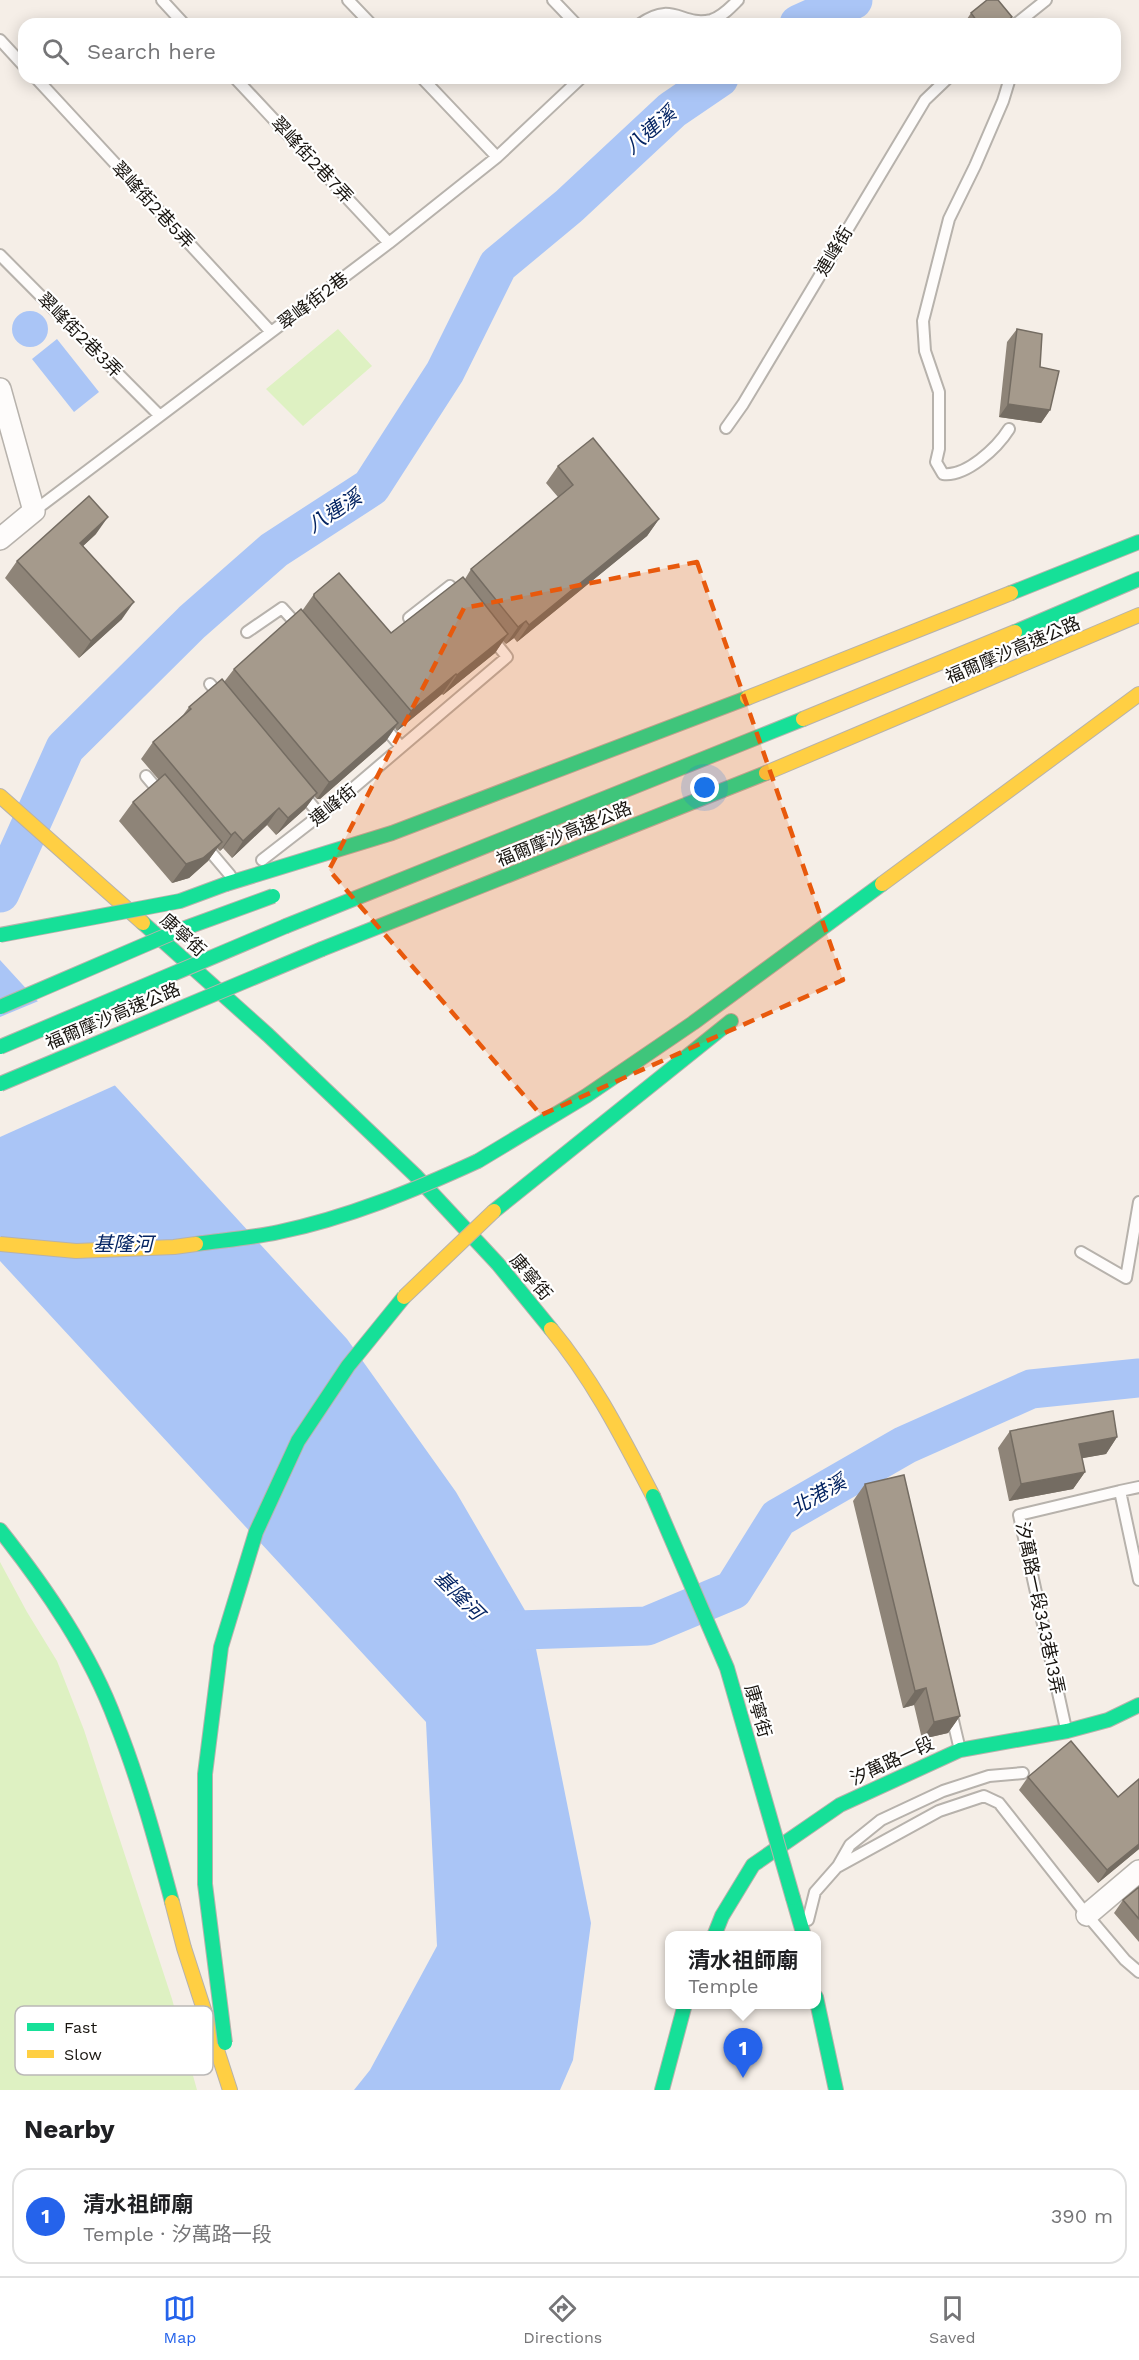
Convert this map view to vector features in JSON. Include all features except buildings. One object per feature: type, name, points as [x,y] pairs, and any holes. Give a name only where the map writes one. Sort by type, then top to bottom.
[{"type":"main road","points":[[0,935],[180,902],[228,880],[392,833],[809,674],[1139,542]]},
{"type":"main road","name":"福爾摩沙高速公路","points":[[0,1047],[286,926],[917,674],[1139,579]]},
{"type":"main road","name":"福爾摩沙高速公路","points":[[0,1084],[322,949],[782,767],[1139,615]]},
{"type":"main road","points":[[0,1244],[76,1251],[174,1247],[279,1232],[344,1214],[422,1187],[478,1161],[586,1096],[693,1023],[848,911],[1139,694]]},
{"type":"main road","name":"康寧街","points":[[0,796],[268,1035],[407,1167],[498,1264],[570,1352],[605,1404],[653,1496],[727,1668],[803,1931]]},
{"type":"main road","points":[[346,862],[392,833]]},
{"type":"main road","points":[[0,1007],[177,931],[278,893]]},
{"type":"main road","points":[[769,984],[848,911]]},
{"type":"main road","points":[[231,2090],[205,1884],[205,1774],[221,1647],[256,1532],[298,1441],[348,1366],[411,1288],[494,1211],[743,1009]]},
{"type":"main road","points":[[0,1530],[33,1572],[83,1652],[116,1721],[159,1853],[184,1948],[203,2006]]},
{"type":"main road","name":"汐萬路一段","points":[[716,1931],[722,1916],[753,1865],[840,1805],[960,1750],[1067,1731],[1108,1720],[1139,1705]]},
{"type":"main road","points":[[662,2090],[684,2009]]},
{"type":"main road","points":[[819,2009],[836,2090]]},
{"type":"main road","points":[[213,2036],[231,2090]]},
{"type":"street","points":[[0,389],[34,511],[0,539]]},
{"type":"street","points":[[1087,1915],[1139,1871]]},
{"type":"lane","points":[[162,0],[178,18]]},
{"type":"lane","points":[[348,0],[365,18]]},
{"type":"lane","points":[[553,0],[570,18]]},
{"type":"lane","points":[[715,18],[738,0]]},
{"type":"lane","points":[[1026,18],[1046,0]]},
{"type":"lane","points":[[648,18],[657,11],[669,10],[694,18]]},
{"type":"lane","points":[[0,40],[18,60]]},
{"type":"lane","name":"翠峰街2巷5弄","points":[[42,84],[271,332]]},
{"type":"lane","name":"翠峰街2巷7弄","points":[[241,84],[389,243]]},
{"type":"lane","points":[[428,84],[497,157]]},
{"type":"lane","name":"翠峰街2巷","points":[[34,511],[389,243],[497,157],[575,84]]},
{"type":"lane","name":"連峰街","points":[[726,428],[925,100],[942,84]]},
{"type":"lane","points":[[1008,84],[975,165],[949,219],[923,321],[926,351],[939,392],[939,449],[936,462],[943,474],[955,476],[1000,444],[1009,429]]},
{"type":"lane","name":"翠峰街2巷3弄","points":[[0,255],[160,416]]},
{"type":"lane","points":[[409,618],[450,586],[464,603]]},
{"type":"lane","points":[[247,632],[282,608],[305,634]]},
{"type":"lane","name":"連峰街","points":[[136,917],[228,880],[267,857],[320,815],[507,657],[486,630]]},
{"type":"lane","points":[[210,684],[232,710]]},
{"type":"lane","points":[[372,712],[401,747]]},
{"type":"lane","points":[[146,776],[169,803]]},
{"type":"lane","points":[[291,780],[320,815]]},
{"type":"lane","points":[[192,830],[228,880]]},
{"type":"lane","points":[[1081,1252],[1126,1278],[1139,1202]]},
{"type":"lane","points":[[1139,1487],[1120,1491],[1139,1580]]},
{"type":"lane","name":"汐萬路一段343巷13弄","points":[[1067,1731],[1018,1515],[1120,1491]]},
{"type":"lane","points":[[949,1703],[960,1750]]},
{"type":"lane","points":[[805,1931],[815,1893],[837,1867],[850,1845],[881,1820],[961,1785],[989,1776],[1023,1773]]},
{"type":"lane","points":[[837,1867],[939,1811],[984,1796],[999,1803],[1087,1915],[1125,1960],[1139,1972]]},
{"type":"highlighted area","points":[[697,562],[843,980],[541,1115],[329,870],[464,608]]},
{"type":"green space","points":[[338,329],[372,366],[303,426],[266,389]]},
{"type":"green space","points":[[0,1562],[57,1661],[84,1730],[174,2006],[15,2006],[15,2075],[193,2075],[197,2090],[0,2090]]},
{"type":"water","points":[[30,311],[42,317],[48,329],[42,341],[30,347],[18,341],[12,329],[18,317]]},
{"type":"water","points":[[57,339],[99,392],[74,412],[32,359]]},
{"type":"water","name":"基隆河","points":[[0,960],[347,1339],[456,1492],[530,1619],[591,1923],[573,2060],[560,2090],[354,2090],[370,2070],[437,1946],[426,1722],[0,1261]]},
{"type":"pier","points":[[41,1000],[118,1084],[0,1137],[0,1017]]},
{"type":"waterway","name":"八連溪","points":[[812,18],[853,0]]},
{"type":"waterway","name":"八連溪","points":[[0,893],[65,748],[192,622],[274,550],[371,487],[445,372],[498,265],[569,206],[672,110],[710,84]]},
{"type":"waterway","name":"北港溪","points":[[488,1631],[647,1626],[733,1590],[778,1518],[905,1445],[1031,1389],[1139,1378]]},
{"type":"traffic: fast","points":[[1011,593],[1139,542]]},
{"type":"traffic: fast","points":[[1015,632],[1139,579]]},
{"type":"traffic: fast","points":[[226,884],[392,833],[747,698]]},
{"type":"traffic: fast","points":[[286,926],[803,719]]},
{"type":"traffic: fast","points":[[322,949],[766,773]]},
{"type":"traffic: fast","points":[[0,935],[180,901],[226,884]]},
{"type":"traffic: fast","points":[[478,1161],[586,1096],[693,1023],[882,884]]},
{"type":"traffic: fast","points":[[0,1007],[177,931],[273,896]]},
{"type":"traffic: fast","points":[[143,923],[268,1035],[415,1175],[498,1264],[551,1329]]},
{"type":"traffic: fast","points":[[0,1047],[286,926]]},
{"type":"traffic: fast","points":[[0,1084],[322,949]]},
{"type":"traffic: fast","points":[[494,1211],[731,1021]]},
{"type":"traffic: fast","points":[[196,1244],[269,1234],[330,1219],[405,1193],[478,1161]]},
{"type":"traffic: fast","points":[[225,2043],[205,1884],[205,1774],[221,1647],[256,1532],[298,1441],[348,1366],[404,1297]]},
{"type":"traffic: fast","points":[[653,1496],[727,1668],[793,1898]]},
{"type":"traffic: fast","points":[[0,1530],[66,1622],[105,1696],[140,1789],[172,1902]]},
{"type":"traffic: fast","points":[[716,1931],[722,1916],[753,1865],[840,1805],[960,1750],[1067,1731],[1108,1720],[1139,1705]]},
{"type":"traffic: fast","points":[[793,1898],[803,1931]]},
{"type":"traffic: fast","points":[[662,2090],[684,2009]]},
{"type":"traffic: fast","points":[[819,2009],[836,2090]]},
{"type":"traffic: slow","points":[[747,698],[1011,593]]},
{"type":"traffic: slow","points":[[766,773],[1139,615]]},
{"type":"traffic: slow","points":[[803,719],[1015,632]]},
{"type":"traffic: slow","points":[[882,884],[1139,694]]},
{"type":"traffic: slow","points":[[0,796],[143,923]]},
{"type":"traffic: slow","points":[[404,1297],[494,1211]]},
{"type":"traffic: slow","points":[[0,1244],[76,1251],[196,1244]]},
{"type":"traffic: slow","points":[[551,1329],[594,1389],[653,1496]]},
{"type":"traffic: slow","points":[[172,1902],[203,2006]]},
{"type":"traffic: slow","points":[[213,2038],[230,2090]]},
{"type":"place","name":"清水祖師廟","points":[[743,2078]]}]
